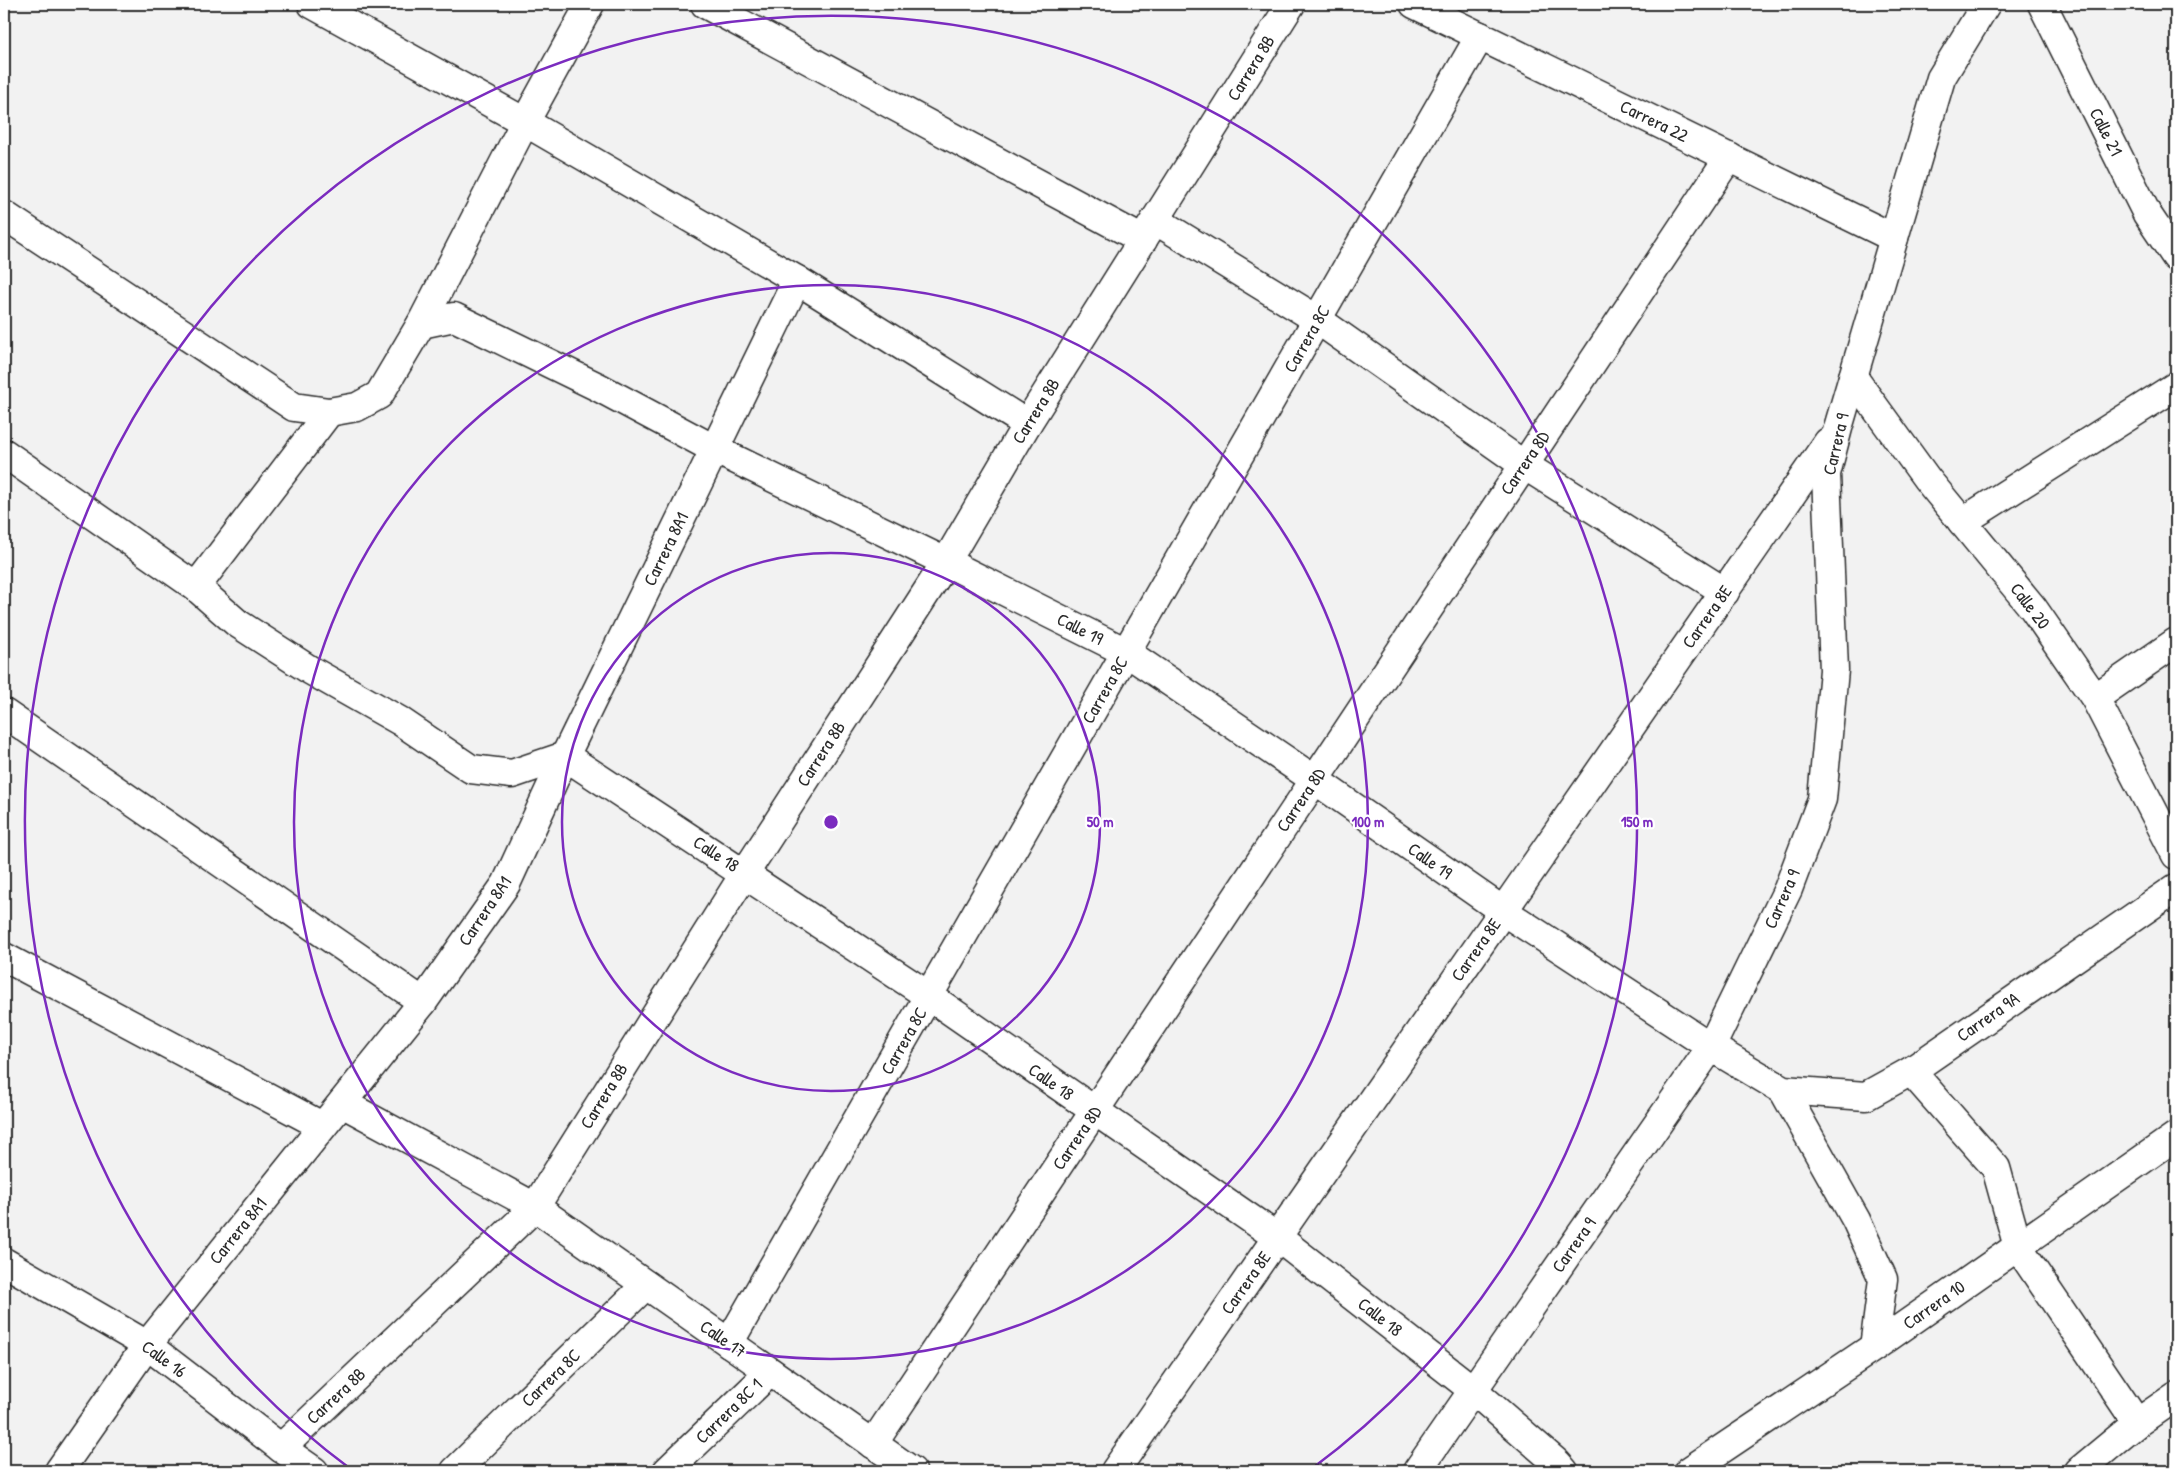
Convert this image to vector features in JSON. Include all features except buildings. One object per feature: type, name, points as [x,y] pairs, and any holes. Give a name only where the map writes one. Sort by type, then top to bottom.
[{"type":"street","points":[[312,4],[525,122],[797,280],[1027,424]]},
{"type":"street","points":[[4,215],[294,407],[329,412],[357,407],[379,394],[421,324],[525,122],[590,4]]},
{"type":"street","points":[[706,4],[1149,230],[1318,320],[1524,465],[1725,592]]},
{"type":"street","name":"Carrera 8B","points":[[281,1448],[535,1207],[745,873],[946,562],[1027,424],[1292,4]]},
{"type":"street","name":"Carrera 22","points":[[1414,4],[1894,238]]},
{"type":"street","name":"Carrera 9","points":[[1417,1471],[1711,1048],[1788,889],[1822,798],[1834,670],[1826,474],[1941,78],[1986,4]]},
{"type":"street","name":"Calle 21","points":[[2042,4],[2147,214],[2176,257]]},
{"type":"street","name":"Carrera 8C","points":[[729,1343],[1480,36]]},
{"type":"street","name":"Carrera 8D","points":[[873,1444],[1729,157]]},
{"type":"street","name":"Carrera 8A1","points":[[59,1471],[147,1344],[423,1002],[506,884],[565,756],[797,280]]},
{"type":"street","name":"Calle 19","points":[[421,324],[454,317],[598,387],[714,449],[1126,652],[1315,780],[1503,912],[1711,1048],[1783,1090]]},
{"type":"street","name":"Calle 20","points":[[1854,377],[1927,479],[2033,608],[2095,698],[2176,855]]},
{"type":"street","points":[[1962,522],[2176,386]]},
{"type":"street","points":[[196,587],[329,412]]},
{"type":"street","name":"Carrera 8E","points":[[1115,1471],[1838,428]]},
{"type":"street","points":[[4,453],[196,587],[236,623],[310,670],[400,721],[471,769],[512,774],[565,756]]},
{"type":"street","points":[[2095,698],[2176,642]]},
{"type":"street","points":[[4,713],[423,1002]]},
{"type":"street","name":"Calle 18","points":[[565,756],[929,996],[1094,1112],[1278,1237],[1473,1390],[1564,1471]]},
{"type":"street","name":"Carrera 9A","points":[[1783,1090],[1866,1096],[1911,1071],[2176,888]]},
{"type":"street","points":[[4,957],[322,1126]]},
{"type":"street","points":[[1911,1071],[1996,1168],[2018,1247],[2137,1423]]},
{"type":"street","points":[[1783,1090],[1856,1220],[1883,1279],[1874,1347]]},
{"type":"street","name":"Calle 17","points":[[342,1103],[535,1207],[873,1444],[897,1467]]},
{"type":"street","name":"Carrera 10","points":[[1689,1471],[1874,1347],[2176,1136]]},
{"type":"street","name":"Calle 16","points":[[4,1262],[147,1344],[281,1448],[314,1471]]},
{"type":"street","name":"Carrera 8C","points":[[455,1471],[646,1285]]},
{"type":"street","name":"Carrera 8C 1","points":[[668,1471],[770,1372]]},
{"type":"street","points":[[2079,1471],[2137,1423],[2176,1396]]}]
